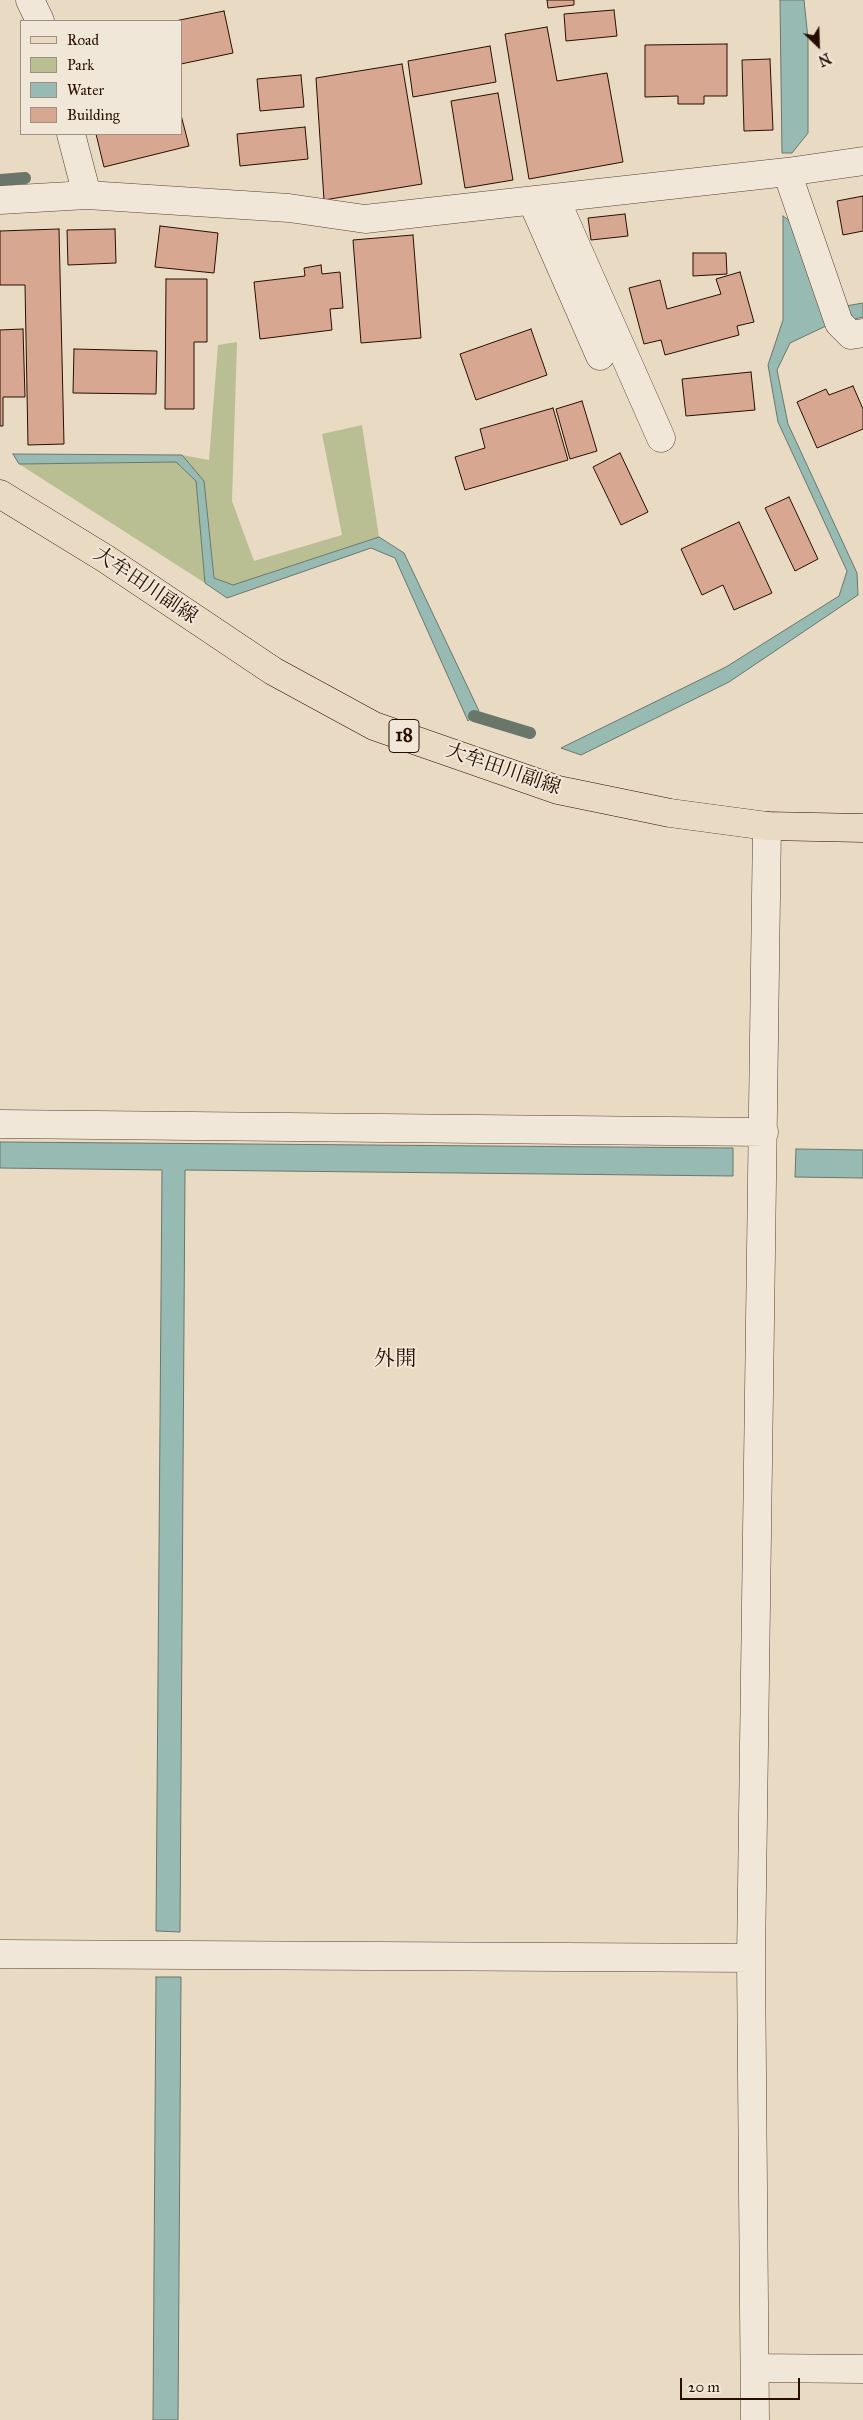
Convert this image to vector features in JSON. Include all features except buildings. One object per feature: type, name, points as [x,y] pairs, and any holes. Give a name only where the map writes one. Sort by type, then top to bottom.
[{"type":"main road","name":"大牟田川副線","points":[[0,494],[106,559],[273,671],[374,726],[558,790],[670,812],[768,826],[863,828]]},
{"type":"street","points":[[30,0],[40,20]]},
{"type":"street","points":[[71,135],[87,195]]},
{"type":"street","points":[[0,200],[87,195],[289,208],[364,219],[787,172],[863,161]]},
{"type":"street","points":[[787,172],[840,323],[851,335],[863,333]]},
{"type":"street","points":[[544,200],[600,356]]},
{"type":"street","points":[[544,200],[661,438]]},
{"type":"street","points":[[755,2420],[751,1958],[768,826]]},
{"type":"street","points":[[0,1124],[764,1132]]},
{"type":"street","points":[[0,1954],[751,1958]]},
{"type":"street","points":[[756,2368],[863,2368]]},
{"type":"green space","points":[[237,342],[232,501],[254,561],[342,535],[322,434],[362,425],[379,537],[233,585],[214,578],[204,481],[182,455],[209,460],[218,345]]},
{"type":"green space","points":[[176,462],[196,481],[205,583],[19,464]]},
{"type":"water","points":[[780,0],[804,0],[808,39],[808,133],[792,153],[782,153]]},
{"type":"water","points":[[783,216],[790,221],[828,325],[790,343],[777,370],[788,424],[857,573],[858,595],[729,682],[581,755],[561,748],[726,667],[839,596],[847,571],[778,422],[768,365],[783,320]]},
{"type":"water","points":[[863,303],[863,317],[854,319],[846,306]]},
{"type":"water","points":[[13,454],[182,455],[204,481],[214,578],[233,585],[379,537],[404,553],[479,711],[468,721],[395,558],[371,548],[227,598],[205,583],[196,481],[176,462],[19,464]]},
{"type":"water","points":[[0,1142],[733,1148],[733,1176],[185,1170],[180,1932],[156,1931],[162,1170],[0,1168]]},
{"type":"water","points":[[796,1149],[863,1150],[863,1178],[795,1177]]},
{"type":"water","points":[[156,1977],[181,1977],[178,2420],[153,2420]]},
{"type":"waterway","points":[[0,180],[25,178]]},
{"type":"waterway","points":[[474,716],[530,733]]},
{"type":"district","name":"外開","points":[[395,1360]]}]
